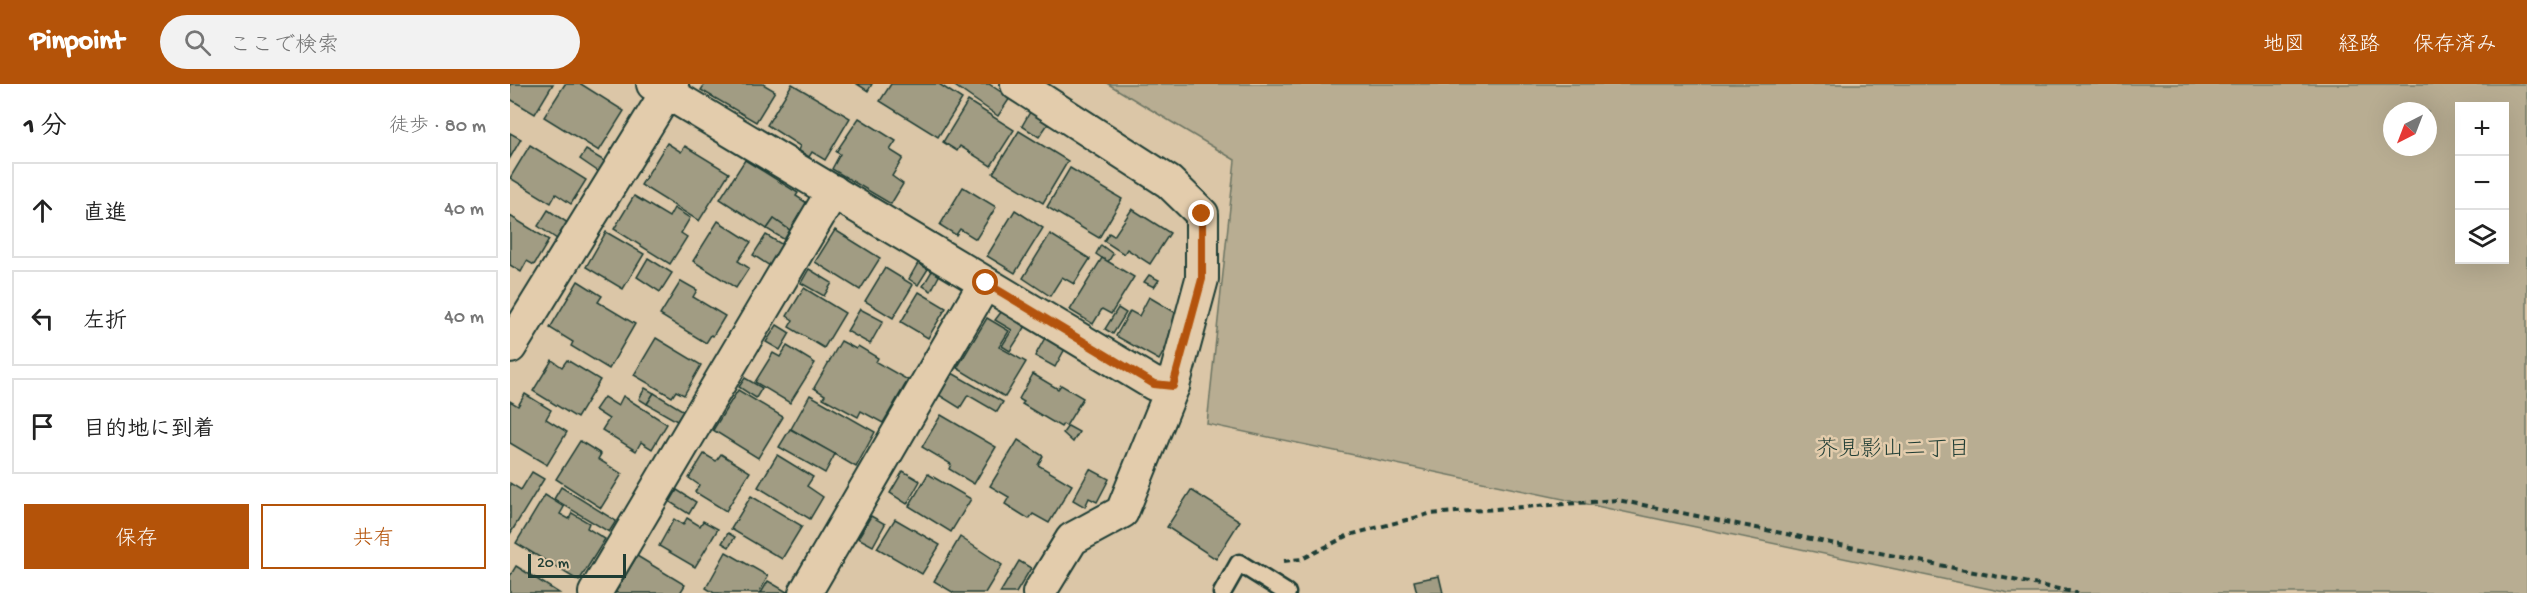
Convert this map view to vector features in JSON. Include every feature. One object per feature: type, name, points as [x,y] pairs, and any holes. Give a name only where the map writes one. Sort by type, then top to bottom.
[{"type":"street","points":[[1017,84],[1169,182],[1202,214],[1202,279],[1173,386],[1122,512],[1072,539],[1039,593]]},
{"type":"street","points":[[510,347],[664,87],[1154,384],[1173,386]]},
{"type":"street","points":[[595,593],[833,191]]},
{"type":"street","points":[[805,593],[986,283]]},
{"type":"lane","points":[[1221,593],[1239,563],[1287,593]]},
{"type":"path","points":[[1239,563],[1302,560],[1349,535],[1429,514],[1618,500],[2078,593]]},
{"type":"shaded area","points":[[1108,84],[2527,84],[2527,593],[2009,593],[1207,424],[1235,160]]},
{"type":"building","points":[[510,84],[553,84],[535,114],[510,99]]},
{"type":"building","points":[[565,84],[581,84],[624,111],[599,151],[544,117]]},
{"type":"building","points":[[705,84],[763,84],[775,91],[756,122],[701,90]]},
{"type":"building","points":[[792,84],[850,118],[825,160],[812,152],[809,157],[798,150],[800,146],[767,125]]},
{"type":"building","points":[[857,84],[872,84],[868,91]]},
{"type":"building","points":[[891,84],[939,84],[962,99],[938,137],[880,101]]},
{"type":"building","points":[[952,84],[989,84],[1010,98],[998,116]]},
{"type":"building","points":[[968,101],[1014,130],[991,166],[960,146],[957,151],[943,142]]},
{"type":"building","points":[[1030,112],[1048,124],[1039,137],[1022,126]]},
{"type":"building","points":[[859,118],[896,141],[890,150],[903,158],[892,176],[903,184],[891,204],[832,169],[840,154],[836,152]]},
{"type":"building","points":[[1019,131],[1068,161],[1043,203],[993,173]]},
{"type":"building","points":[[510,133],[521,139],[510,158]]},
{"type":"building","points":[[667,143],[681,152],[685,146],[729,173],[699,221],[641,185]]},
{"type":"building","points":[[530,145],[586,180],[571,204],[556,194],[551,203],[510,178]]},
{"type":"building","points":[[586,150],[606,162],[599,172],[580,159]]},
{"type":"building","points":[[745,160],[798,193],[796,196],[807,203],[790,230],[774,219],[767,229],[720,199]]},
{"type":"building","points":[[1070,168],[1122,199],[1099,238],[1047,207]]},
{"type":"building","points":[[963,187],[996,207],[976,239],[960,229],[956,235],[940,225]]},
{"type":"building","points":[[634,196],[669,217],[674,208],[690,218],[681,233],[687,237],[670,264],[614,229]]},
{"type":"building","points":[[1132,209],[1170,233],[1150,264],[1127,249],[1124,254],[1104,241],[1109,233],[1114,236]]},
{"type":"building","points":[[548,210],[568,223],[557,239],[538,226]]},
{"type":"building","points":[[1015,210],[1043,228],[1015,273],[987,256]]},
{"type":"building","points":[[510,216],[549,240],[534,265],[527,261],[521,272],[510,265]]},
{"type":"building","points":[[774,219],[791,231],[785,240],[767,229]]},
{"type":"building","points":[[718,221],[751,242],[738,261],[749,268],[736,288],[693,261]]},
{"type":"building","points":[[835,230],[880,258],[860,290],[815,262]]},
{"type":"building","points":[[606,232],[644,254],[623,289],[586,267]]},
{"type":"building","points":[[1050,234],[1090,259],[1074,284],[1062,277],[1050,296],[1023,278]]},
{"type":"building","points":[[766,235],[783,245],[770,266],[753,255]]},
{"type":"building","points":[[1101,245],[1113,254],[1108,262],[1096,254]]},
{"type":"building","points":[[648,258],[672,273],[660,292],[637,277]]},
{"type":"building","points":[[1102,258],[1134,277],[1111,314],[1102,309],[1093,324],[1070,310]]},
{"type":"building","points":[[918,263],[928,269],[918,285],[909,279]]},
{"type":"building","points":[[885,268],[913,285],[893,318],[865,301]]},
{"type":"building","points":[[809,269],[832,283],[824,296],[801,283]]},
{"type":"building","points":[[933,269],[940,274],[931,291],[923,286]]},
{"type":"building","points":[[1149,275],[1159,280],[1154,287],[1144,282]]},
{"type":"building","points":[[578,281],[602,296],[598,302],[635,324],[609,369],[571,346],[573,342],[550,328]]},
{"type":"building","points":[[681,281],[697,290],[693,297],[725,316],[706,343],[660,315]]},
{"type":"building","points":[[804,288],[845,313],[824,348],[789,327],[793,320],[787,316]]},
{"type":"building","points":[[919,292],[946,308],[928,338],[901,322]]},
{"type":"building","points":[[1149,297],[1183,317],[1159,360],[1116,336],[1130,311],[1139,316]]},
{"type":"building","points":[[1118,308],[1126,313],[1113,334],[1105,329]]},
{"type":"building","points":[[860,309],[883,321],[870,344],[847,331]]},
{"type":"building","points":[[1002,311],[1026,326],[1010,351],[1002,346],[1012,330],[995,320]]},
{"type":"building","points":[[987,318],[1009,331],[999,347],[1026,362],[1005,397],[957,368]]},
{"type":"building","points":[[777,325],[790,333],[780,350],[766,342]]},
{"type":"building","points":[[1046,336],[1066,347],[1055,367],[1035,356]]},
{"type":"building","points":[[656,338],[701,365],[684,395],[676,391],[672,397],[634,375]]},
{"type":"building","points":[[841,341],[856,349],[858,346],[878,358],[876,362],[908,380],[883,423],[861,411],[858,417],[823,398],[825,395],[814,388]]},
{"type":"building","points":[[787,346],[815,363],[790,403],[755,382],[773,353],[780,357]]},
{"type":"building","points":[[552,360],[562,367],[567,360],[600,380],[577,418],[533,391]]},
{"type":"building","points":[[952,373],[1003,402],[997,412],[968,395],[960,408],[939,395]]},
{"type":"building","points":[[1033,374],[1058,389],[1061,385],[1083,398],[1066,426],[1063,424],[1061,427],[1022,404],[1024,402],[1019,399]]},
{"type":"building","points":[[745,378],[762,388],[756,398],[739,387]]},
{"type":"building","points":[[645,388],[654,393],[647,404],[639,399]]},
{"type":"building","points":[[738,390],[783,417],[758,458],[713,430]]},
{"type":"building","points":[[654,393],[684,411],[677,421],[647,404]]},
{"type":"building","points":[[525,394],[551,410],[546,419],[567,432],[547,465],[510,443],[510,401],[518,406]]},
{"type":"building","points":[[810,395],[875,432],[856,467],[791,429]]},
{"type":"building","points":[[623,396],[667,424],[652,449],[641,442],[636,451],[602,430],[609,419],[595,410],[604,397],[618,406]]},
{"type":"building","points":[[941,415],[996,447],[974,484],[949,469],[951,464],[922,447]]},
{"type":"building","points":[[1068,426],[1079,432],[1073,442],[1063,433]]},
{"type":"building","points":[[790,429],[835,454],[825,473],[779,447]]},
{"type":"building","points":[[1018,440],[1043,456],[1038,465],[1072,485],[1049,523],[1033,514],[1029,519],[1005,504],[1009,497],[990,486]]},
{"type":"building","points":[[580,441],[601,454],[598,459],[622,474],[601,508],[556,479]]},
{"type":"building","points":[[704,454],[716,461],[721,454],[750,472],[726,511],[695,492],[699,485],[689,478]]},
{"type":"building","points":[[777,455],[813,477],[807,486],[823,497],[810,519],[758,487]]},
{"type":"building","points":[[1090,469],[1109,479],[1097,502],[1089,498],[1085,507],[1073,500]]},
{"type":"building","points":[[903,471],[920,481],[907,504],[890,493]]},
{"type":"building","points":[[532,472],[544,479],[510,534],[510,483],[521,490]]},
{"type":"building","points":[[928,474],[971,499],[951,532],[909,506]]},
{"type":"building","points":[[561,487],[616,521],[609,532],[554,499]]},
{"type":"building","points":[[677,490],[696,502],[689,514],[670,502]]},
{"type":"building","points":[[1191,490],[1240,521],[1216,559],[1167,527]]},
{"type":"building","points":[[545,495],[564,507],[560,514],[569,519],[572,513],[589,523],[587,528],[605,539],[579,581],[516,543]]},
{"type":"building","points":[[751,496],[802,526],[782,559],[731,529]]},
{"type":"building","points":[[871,516],[885,524],[873,546],[858,538]]},
{"type":"building","points":[[687,518],[700,526],[703,521],[718,529],[695,567],[659,546],[674,519],[683,525]]},
{"type":"building","points":[[895,519],[940,545],[922,574],[877,548]]},
{"type":"building","points":[[728,533],[735,537],[729,547],[722,543]]},
{"type":"building","points":[[960,537],[1002,565],[985,593],[954,593],[934,581]]},
{"type":"building","points":[[726,552],[768,576],[759,593],[714,593],[706,588]]},
{"type":"building","points":[[637,556],[685,585],[680,593],[615,593]]},
{"type":"building","points":[[1019,561],[1031,568],[1016,593],[1000,593]]},
{"type":"building","points":[[516,566],[559,593],[510,593],[510,576]]},
{"type":"building","points":[[1439,576],[1443,593],[1417,593],[1414,581]]},
{"type":"building","points":[[768,581],[787,592],[787,593],[761,593]]},
{"type":"district","name":"芥見影山二丁目","points":[[1893,447]]},
{"type":"route","points":[[986,283],[1154,384],[1173,386],[1202,279],[1202,214]]}]
